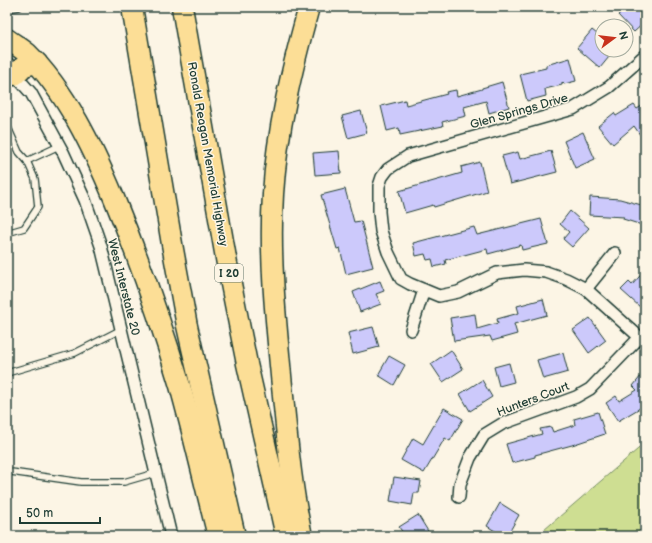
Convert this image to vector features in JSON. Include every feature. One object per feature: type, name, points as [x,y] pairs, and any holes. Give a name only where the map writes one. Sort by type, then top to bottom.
[{"type":"highway","points":[[132,7],[170,236],[187,326],[235,536]]},
{"type":"highway","name":"Ronald Reagan Memorial Highway","points":[[182,7],[229,272],[247,364],[286,536]]},
{"type":"highway","points":[[302,536],[292,476],[285,418],[276,317],[272,244],[273,193],[280,130],[293,62],[308,7]]},
{"type":"highway","points":[[7,39],[26,52],[53,84],[82,131],[98,161],[152,297],[180,387],[218,536]]},
{"type":"highway","points":[[11,68],[37,64]]},
{"type":"street","name":"Glen Springs Drive","points":[[424,290],[401,279],[388,252],[381,231],[379,186],[382,177],[388,169],[408,156],[573,109],[609,87],[645,55]]},
{"type":"street","name":"West Interstate 20","points":[[11,68],[31,93],[60,146],[85,200],[101,246],[171,536]]},
{"type":"street","points":[[586,289],[615,253]]},
{"type":"street","points":[[411,330],[424,290],[439,296],[458,292],[497,273],[524,270],[546,272],[566,279],[586,289],[642,340]]},
{"type":"street","name":"Hunters Court","points":[[459,497],[460,484],[470,458],[484,435],[502,424],[576,397],[590,389],[642,340]]},
{"type":"lane","points":[[7,9],[19,7]]},
{"type":"lane","points":[[7,125],[19,152],[27,161],[35,179],[38,207],[24,228],[7,233]]},
{"type":"lane","points":[[27,161],[60,146]]},
{"type":"lane","points":[[7,373],[75,353],[122,329]]},
{"type":"lane","points":[[7,470],[11,472],[81,482],[124,482],[155,474]]},
{"type":"green space","points":[[645,443],[645,536],[537,536]]},
{"type":"building","points":[[628,7],[639,7],[645,13],[645,22],[634,32],[634,18],[621,18],[618,15]]},
{"type":"building","points":[[592,30],[594,32],[594,58],[608,58],[600,68],[577,48]]},
{"type":"building","points":[[570,58],[576,81],[564,84],[562,82],[562,85],[545,89],[546,96],[527,101],[520,74],[546,68],[546,65]]},
{"type":"building","points":[[502,82],[509,107],[489,113],[486,101],[464,107],[466,116],[442,122],[443,126],[400,135],[399,128],[387,131],[381,106],[405,100],[406,105],[447,94],[446,92],[456,90],[457,96]]},
{"type":"building","points":[[645,104],[645,142],[634,126],[613,144],[598,126],[614,113],[616,116],[634,105],[637,109]]},
{"type":"building","points":[[361,111],[367,133],[348,138],[342,116]]},
{"type":"building","points":[[583,132],[595,159],[575,168],[564,141]]},
{"type":"building","points":[[339,151],[341,173],[315,175],[313,153]]},
{"type":"building","points":[[551,151],[557,172],[510,184],[502,156],[518,152],[520,159]]},
{"type":"building","points":[[480,162],[487,191],[434,207],[433,205],[405,213],[399,191],[462,173],[461,167]]},
{"type":"building","points":[[345,189],[354,222],[361,221],[373,267],[346,274],[340,248],[337,249],[321,195]]},
{"type":"building","points":[[590,197],[620,199],[645,206],[645,226],[623,219],[624,217],[589,215]]},
{"type":"building","points":[[570,211],[589,228],[572,247],[563,239],[569,232],[560,224]]},
{"type":"building","points":[[541,219],[548,244],[522,250],[521,245],[488,254],[487,249],[445,260],[446,264],[434,267],[432,259],[427,260],[425,254],[416,256],[413,243],[474,227],[477,235]]},
{"type":"building","points":[[645,270],[645,301],[640,307],[621,290],[629,282],[632,285]]},
{"type":"building","points":[[380,281],[384,291],[376,294],[381,304],[360,312],[353,292]]},
{"type":"building","points":[[543,299],[547,315],[514,324],[517,334],[492,341],[490,336],[454,341],[450,318],[475,314],[477,329],[498,323],[497,319],[519,313],[517,306]]},
{"type":"building","points":[[590,318],[606,340],[589,353],[573,330]]},
{"type":"building","points":[[373,327],[379,347],[353,354],[348,333]]},
{"type":"building","points":[[451,350],[463,369],[443,382],[431,364]]},
{"type":"building","points":[[563,353],[568,372],[543,379],[537,360]]},
{"type":"building","points":[[389,356],[405,365],[394,385],[378,375]]},
{"type":"building","points":[[509,363],[514,382],[499,386],[494,367]]},
{"type":"building","points":[[645,371],[645,405],[618,421],[606,403],[616,396],[619,401],[637,390],[633,386]]},
{"type":"building","points":[[482,380],[492,397],[470,411],[460,394]]},
{"type":"building","points":[[444,408],[463,419],[450,441],[445,438],[424,473],[401,460],[413,438],[423,444]]},
{"type":"building","points":[[598,412],[605,434],[512,463],[506,444],[542,434],[540,429],[551,427],[553,432],[575,425],[574,419]]},
{"type":"building","points":[[394,477],[421,481],[419,493],[414,493],[412,505],[390,501]]},
{"type":"building","points":[[500,503],[519,515],[507,536],[503,536],[487,526]]},
{"type":"building","points":[[418,515],[431,536],[405,536],[399,527]]}]
